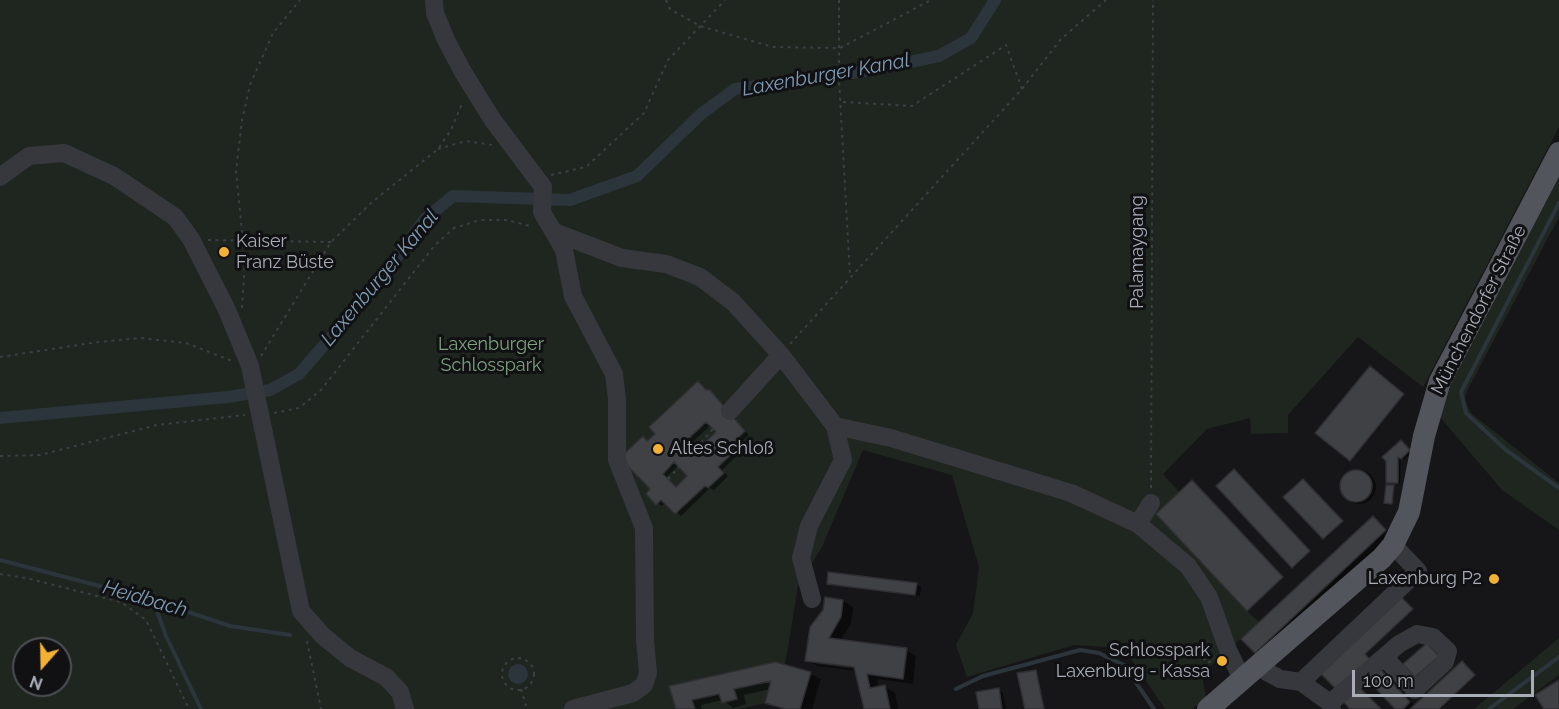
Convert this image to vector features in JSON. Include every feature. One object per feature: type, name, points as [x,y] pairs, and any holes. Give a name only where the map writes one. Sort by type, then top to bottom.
[{"type":"main road","name":"Münchendorfer Straße","points":[[1208,709],[1382,558],[1393,545],[1409,512],[1426,428],[1440,381],[1559,153]]},
{"type":"lane","points":[[434,0],[435,13],[463,72],[519,156],[540,182],[542,212],[564,250],[573,296],[614,374],[617,399],[617,460],[644,528],[645,640],[648,673],[644,685],[633,693],[573,709]]},
{"type":"lane","points":[[0,177],[29,156],[64,153],[114,176],[175,217],[191,239],[250,366],[301,611],[322,635],[350,658],[386,677],[400,692],[405,709]]},
{"type":"lane","points":[[554,232],[622,258],[666,264],[700,277],[733,302],[781,355],[835,426],[843,460],[809,525],[801,558],[812,599]]},
{"type":"lane","points":[[730,411],[781,355]]},
{"type":"lane","points":[[835,426],[891,438],[1071,493],[1138,524],[1188,566],[1209,597],[1228,650],[1251,674],[1301,682],[1331,706],[1384,657]]},
{"type":"lane","points":[[1138,524],[1151,503]]},
{"type":"lane","points":[[1301,682],[1418,571],[1393,545]]},
{"type":"path","points":[[237,335],[244,293],[244,241],[236,171],[242,120],[250,85],[273,33],[300,0]]},
{"type":"path","points":[[666,0],[670,9],[700,26],[773,47],[840,48],[931,0]]},
{"type":"path","points":[[540,182],[586,167],[644,113],[668,60],[725,0]]},
{"type":"path","points":[[839,0],[839,79],[850,276]]},
{"type":"path","points":[[781,355],[850,276],[1022,89],[1061,39],[1106,0]]},
{"type":"path","name":"Palamaygang","points":[[1151,503],[1153,0]]},
{"type":"path","points":[[842,102],[912,105],[1006,45],[1022,89]]},
{"type":"path","points":[[0,357],[141,338],[186,343],[250,366],[266,351],[308,277],[331,242],[371,203],[438,149],[451,130],[462,106],[463,72]]},
{"type":"path","points":[[438,149],[466,141],[491,144],[519,156]]},
{"type":"path","points":[[0,456],[40,455],[258,401],[299,408],[321,390],[435,245],[454,228],[480,220],[507,220],[554,232]]},
{"type":"path","points":[[191,239],[331,242]]},
{"type":"path","points":[[691,454],[713,429]]},
{"type":"path","points":[[668,479],[679,467]]},
{"type":"path","points":[[0,574],[26,578],[121,602],[146,620],[189,709]]},
{"type":"path","points":[[301,611],[321,709]]},
{"type":"path","points":[[520,658],[533,667],[531,683],[521,690],[512,689],[505,683],[502,674],[505,665],[511,660],[520,658]]},
{"type":"path","points":[[521,690],[527,709]]},
{"type":"green space","name":"Laxenburger Schlosspark","points":[[0,0],[1559,0],[1559,127],[1423,387],[1358,337],[1288,415],[1288,433],[1251,434],[1250,418],[1207,429],[1163,474],[1179,492],[1247,611],[1259,622],[1202,674],[1206,698],[1192,709],[1165,709],[1127,653],[1107,647],[1074,645],[967,677],[956,645],[973,613],[979,567],[952,475],[863,450],[822,547],[798,586],[785,665],[775,662],[669,686],[676,709],[0,709]]},
{"type":"green space","points":[[1559,175],[1559,217],[1467,391],[1465,400],[1471,413],[1559,483],[1559,530],[1502,490],[1439,416],[1453,375]]},
{"type":"green space","points":[[1559,638],[1559,675],[1513,709],[1474,709]]},
{"type":"green space","points":[[771,681],[765,703],[739,709],[695,709],[692,700],[719,694],[722,703],[737,699],[734,689]]},
{"type":"shaded area","points":[[518,664],[525,667],[528,674],[525,681],[518,684],[511,681],[508,674],[511,667]]},
{"type":"building","points":[[1370,366],[1404,394],[1350,461],[1315,433]]},
{"type":"building","name":"Altes Schloß","points":[[698,381],[706,390],[710,390],[745,431],[736,440],[741,445],[718,467],[724,473],[708,488],[705,486],[675,514],[661,500],[656,505],[646,494],[650,489],[620,458],[643,436],[647,441],[655,434],[649,427]],"holes":[[[706,422],[716,432],[692,455],[683,444]],[[674,462],[687,476],[676,487],[663,474]]]},
{"type":"building","points":[[1401,440],[1410,450],[1401,459],[1398,457],[1398,483],[1386,483],[1386,461],[1382,457]]},
{"type":"building","points":[[1234,469],[1310,551],[1292,568],[1216,486]]},
{"type":"building","points":[[1356,470],[1368,474],[1372,486],[1368,498],[1356,502],[1344,498],[1340,486],[1344,474]]},
{"type":"building","points":[[1303,479],[1343,521],[1323,539],[1283,497]]},
{"type":"building","points":[[1192,480],[1283,577],[1247,611],[1156,514]]},
{"type":"building","points":[[1386,485],[1394,485],[1392,504],[1384,503]]},
{"type":"building","points":[[1373,516],[1386,530],[1255,653],[1241,639]]},
{"type":"building","points":[[828,572],[917,583],[915,595],[827,584]]},
{"type":"building","points":[[825,597],[843,600],[841,617],[829,638],[907,648],[903,679],[867,674],[870,688],[885,685],[890,709],[864,709],[854,667],[805,661],[810,627],[823,610]]},
{"type":"building","points":[[1401,597],[1413,609],[1365,654],[1370,660],[1338,691],[1320,673]]},
{"type":"building","points":[[1427,643],[1439,656],[1415,677],[1403,664]]},
{"type":"building","points":[[1462,661],[1475,675],[1439,709],[1410,709]]},
{"type":"building","points":[[775,662],[811,672],[800,709],[785,709],[765,703],[771,681],[734,689],[737,699],[722,703],[719,694],[692,700],[695,709],[676,709],[669,686]]},
{"type":"building","points":[[1380,669],[1410,702],[1403,709],[1395,709],[1368,680]]},
{"type":"building","points":[[1036,670],[1044,709],[1025,709],[1017,673]]},
{"type":"building","points":[[1559,680],[1559,709],[1544,709],[1535,695]]},
{"type":"building","points":[[1357,685],[1381,709],[1350,709],[1342,700]]},
{"type":"building","points":[[999,688],[1002,709],[979,709],[976,692]]},
{"type":"waterway","name":"Laxenburger Kanal","points":[[0,418],[228,397],[270,390],[299,374],[373,289],[425,219],[453,196],[570,200],[637,176],[701,114],[735,89],[866,71],[939,56],[971,38],[995,0]]},
{"type":"waterway","points":[[1559,203],[1461,392],[1466,413],[1506,450],[1559,488]]},
{"type":"waterway","name":"Heidbach","points":[[0,560],[153,600],[230,626],[290,635]]},
{"type":"waterway","points":[[153,600],[166,636],[201,709]]},
{"type":"waterway","name":"Heidbach","points":[[956,689],[983,676],[1080,650],[1099,653],[1124,665],[1154,709]]},
{"type":"waterway","name":"Heidbach","points":[[1489,709],[1559,657]]},
{"type":"place","name":"Kaiser Franz Büste","points":[[224,252]]},
{"type":"place","name":"Altes Schloß","points":[[658,449]]},
{"type":"place","name":"Laxenburg P2","points":[[1494,579]]},
{"type":"place","name":"Schlosspark Laxenburg - Kassa","points":[[1222,661]]}]
